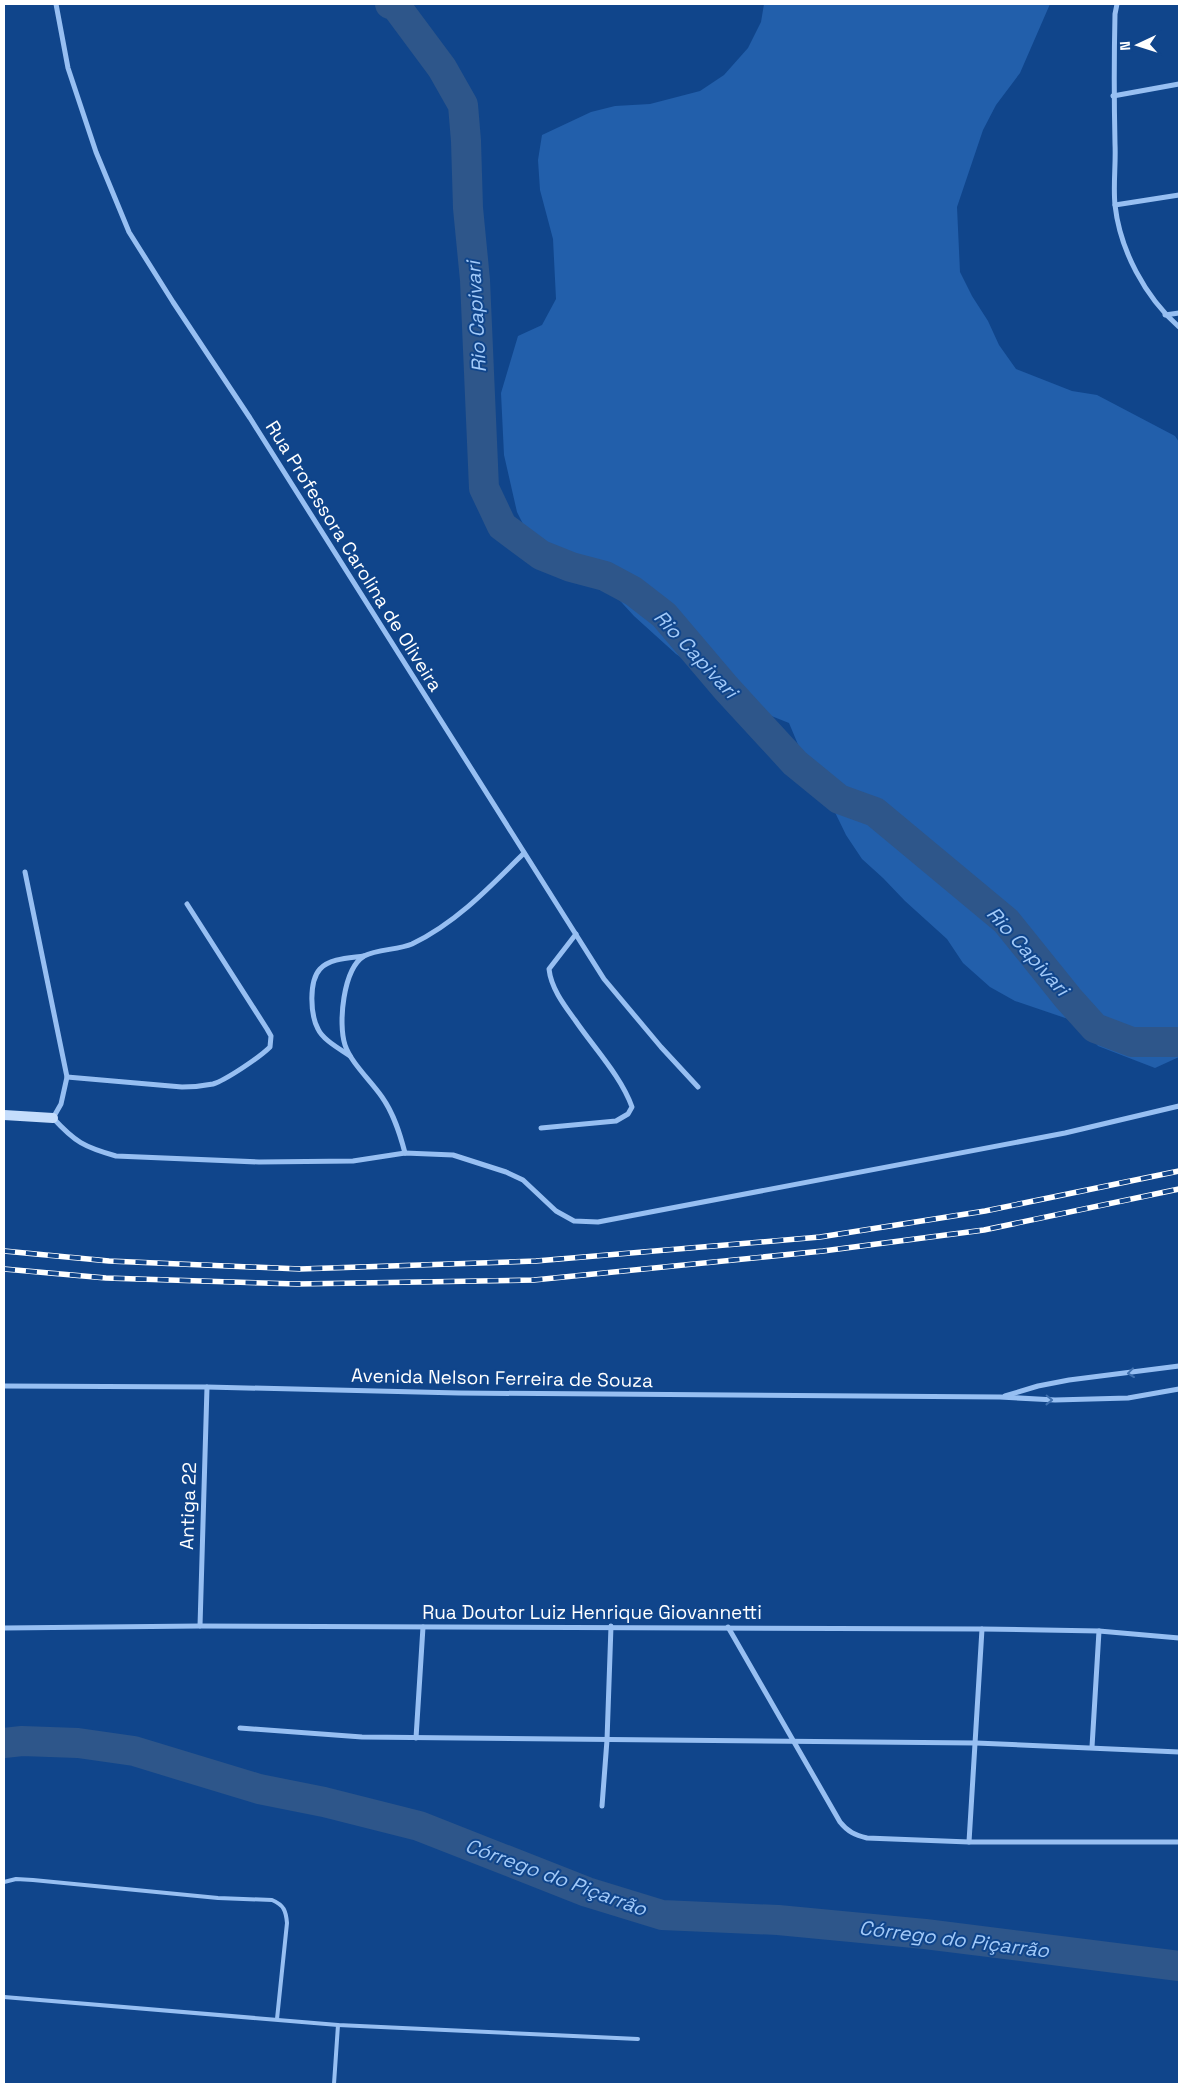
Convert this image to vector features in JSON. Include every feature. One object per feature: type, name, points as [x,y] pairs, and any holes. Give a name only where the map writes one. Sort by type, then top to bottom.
[{"type":"street","name":"Rua Professora Carolina de Oliveira","points":[[56,4],[68,68],[96,152],[129,232],[250,418],[604,979],[661,1047],[698,1087]]},
{"type":"street","points":[[1117,4],[1115,14],[1113,96],[1115,205],[1128,254],[1142,283],[1165,315],[1179,327]]},
{"type":"street","points":[[1113,96],[1179,84]]},
{"type":"street","points":[[1115,205],[1179,195]]},
{"type":"street","points":[[1165,315],[1179,313]]},
{"type":"street","points":[[350,1056],[337,1048],[318,1030],[312,1011],[312,990],[320,969],[331,962],[411,944],[438,929],[478,898],[524,853]]},
{"type":"street","points":[[25,872],[67,1078],[61,1104],[53,1118]]},
{"type":"street","points":[[67,1078],[182,1087],[200,1086],[216,1083],[264,1054],[270,1048],[271,1036],[267,1028],[187,904]]},
{"type":"street","points":[[542,1128],[616,1120],[628,1114],[632,1108],[629,1098],[564,1006],[552,984],[549,969],[576,934]]},
{"type":"street","points":[[364,956],[352,970],[344,992],[343,1036],[350,1056],[384,1099],[397,1125],[405,1154]]},
{"type":"street","points":[[4,1115],[53,1118],[71,1138],[97,1151],[116,1156],[259,1162],[353,1161],[405,1154],[453,1155],[497,1169],[523,1180],[556,1211],[574,1221],[598,1222],[1065,1133],[1179,1106]]},
{"type":"street","name":"Avenida Nelson Ferreira de Souza","points":[[1000,1397],[1038,1386],[1070,1380],[1179,1366]]},
{"type":"street","name":"Avenida Nelson Ferreira de Souza","points":[[4,1386],[207,1387],[460,1393],[1000,1397],[1055,1400],[1128,1398],[1179,1389]]},
{"type":"street","name":"Antiga 22","points":[[200,1626],[207,1387]]},
{"type":"street","points":[[602,1806],[608,1740],[611,1626]]},
{"type":"street","name":"Rua Doutor Luiz Henrique Giovannetti","points":[[4,1628],[611,1626],[982,1629],[1099,1631],[1179,1638]]},
{"type":"street","points":[[416,1738],[423,1627]]},
{"type":"street","points":[[728,1627],[793,1742],[846,1830],[867,1838],[968,1842],[1179,1842]]},
{"type":"street","points":[[968,1842],[982,1629]]},
{"type":"street","points":[[1092,1747],[1099,1631]]},
{"type":"street","points":[[240,1728],[333,1736],[976,1743],[1179,1752]]},
{"type":"lane","points":[[4,1882],[16,1879],[33,1880],[218,1898],[272,1900],[279,1903],[284,1907],[287,1923],[277,2019]]},
{"type":"lane","points":[[4,1997],[338,2025],[638,2039]]},
{"type":"lane","points":[[334,2084],[338,2025]]},
{"type":"shaded area","points":[[764,4],[1050,4],[1020,73],[996,105],[983,130],[957,207],[960,272],[988,321],[999,345],[1016,369],[1072,391],[1097,395],[1175,436],[1179,442],[1179,1057],[1155,1068],[1098,1046],[1077,1022],[1015,1001],[990,987],[963,963],[947,939],[862,859],[846,835],[829,800],[807,766],[789,723],[754,709],[727,686],[676,654],[634,616],[612,592],[555,550],[529,536],[517,512],[504,455],[501,393],[518,336],[542,325],[556,299],[553,239],[540,190],[538,160],[542,135],[591,112],[615,106],[650,104],[700,91],[724,75],[748,48],[761,22]]},
{"type":"waterway","name":"Rio Capivari","points":[[390,4],[396,6],[442,68],[463,105],[468,208],[475,280],[484,488],[502,526],[541,555],[571,567],[605,576],[633,591],[664,615],[726,688],[795,763],[839,799],[875,812],[1006,921],[1068,998],[1095,1028],[1132,1042],[1179,1042]]},
{"type":"waterway","name":"Córrego do Piçarrão","points":[[4,1743],[22,1741],[78,1743],[134,1751],[259,1789],[324,1802],[419,1826],[587,1892],[662,1915],[778,1920],[925,1934],[1179,1966]]},
{"type":"railway","points":[[4,1251],[109,1261],[300,1269],[536,1261],[820,1237],[985,1211],[1179,1171]]},
{"type":"railway","points":[[4,1269],[106,1278],[297,1284],[534,1280],[823,1251],[984,1230],[1179,1189]]}]
